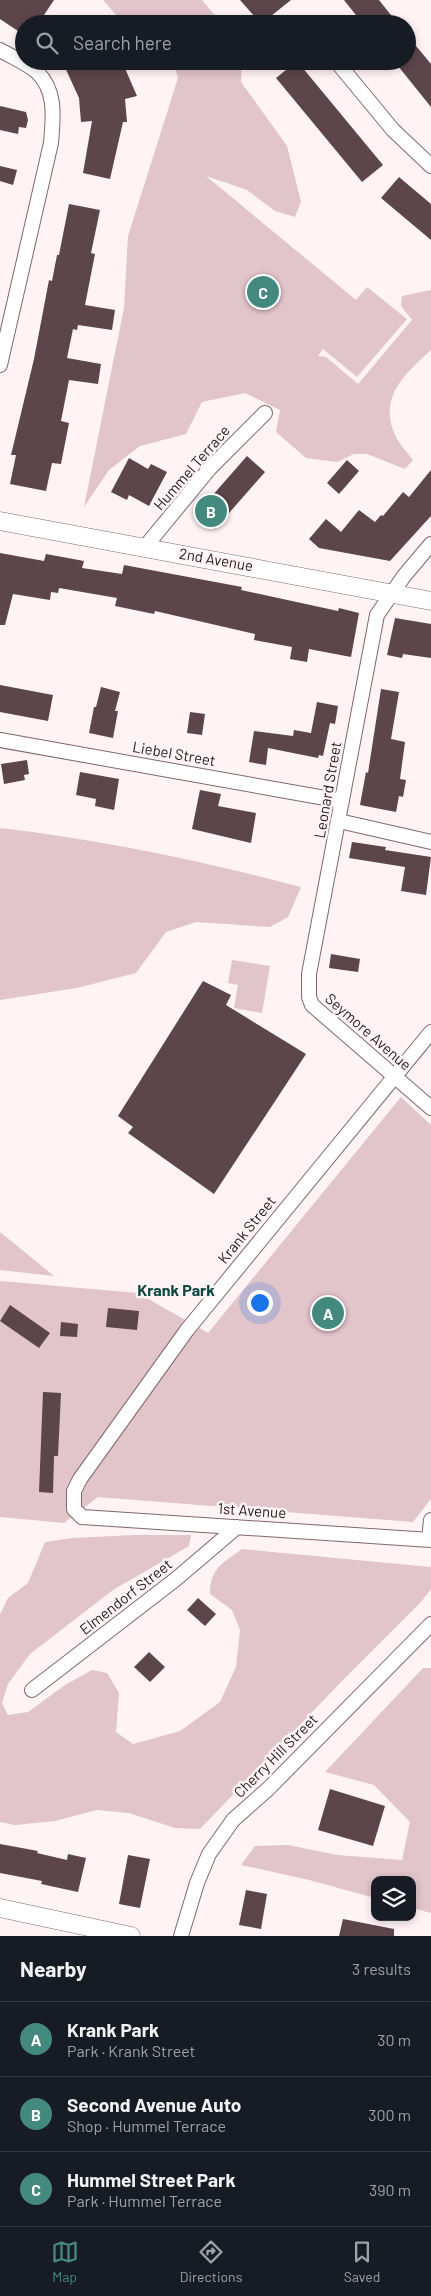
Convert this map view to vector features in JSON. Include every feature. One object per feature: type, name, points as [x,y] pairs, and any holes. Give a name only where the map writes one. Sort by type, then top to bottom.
[{"type":"street","points":[[0,50],[15,59]]},
{"type":"street","points":[[0,365],[51,143],[52,96],[38,73],[33,70]]},
{"type":"street","points":[[343,70],[392,130],[431,166]]},
{"type":"street","name":"Hummel Terrace","points":[[145,547],[210,468],[265,413]]},
{"type":"street","name":"2nd Avenue","points":[[0,521],[431,600]]},
{"type":"street","name":"Leonard Street","points":[[309,997],[309,974],[377,615],[431,544]]},
{"type":"street","name":"Liebel Street","points":[[0,740],[342,801]]},
{"type":"street","points":[[339,821],[431,842]]},
{"type":"street","name":"Seymore Avenue","points":[[309,997],[312,1005],[431,1108]]},
{"type":"street","name":"Krank Street","points":[[74,1509],[74,1491],[80,1479],[187,1330],[431,1032]]},
{"type":"street","name":"1st Avenue","points":[[74,1509],[82,1517],[430,1540]]},
{"type":"street","points":[[430,1540],[431,1520]]},
{"type":"street","name":"Elmendorf Street","points":[[32,1690],[176,1579],[237,1527]]},
{"type":"street","name":"Cherry Hill Street","points":[[181,1936],[197,1883],[209,1854],[234,1820],[431,1624]]},
{"type":"street","points":[[0,1908],[131,1936]]},
{"type":"shaded area","points":[[103,0],[202,0],[214,15],[116,15]]},
{"type":"shaded area","points":[[176,70],[242,70],[241,82],[287,146],[301,202],[295,217],[275,211],[247,190],[206,176],[356,300],[367,287],[407,319],[357,377],[323,349],[318,356],[326,357],[358,384],[412,320],[401,306],[402,296],[431,290],[431,350],[412,368],[397,387],[390,409],[395,435],[413,460],[405,469],[367,454],[354,454],[337,462],[306,458],[276,432],[280,410],[245,393],[202,402],[186,434],[140,446],[109,470],[84,507],[124,308],[128,236],[178,78]]},
{"type":"shaded area","points":[[0,828],[152,852],[227,868],[301,887],[288,917],[270,927],[196,922],[166,932],[136,973],[77,988],[0,1000]]},
{"type":"shaded area","points":[[232,960],[270,966],[262,1013],[234,1008],[238,985],[228,983]]},
{"type":"shaded area","name":"Krank Park","points":[[401,1097],[431,1125],[431,1499],[413,1522],[98,1497],[64,1523],[0,1517],[0,1281],[138,1293],[208,1333]]},
{"type":"shaded area","points":[[0,1232],[54,1276],[0,1270]]},
{"type":"shaded area","points":[[191,1535],[189,1546],[113,1590],[30,1654],[8,1684],[2,1703],[8,1715],[28,1712],[65,1685],[92,1670],[107,1673],[119,1693],[116,1732],[133,1744],[180,1731],[220,1702],[236,1667],[240,1630],[232,1610],[210,1594],[212,1578],[215,1572],[242,1549],[431,1567],[431,1589],[421,1602],[341,1682],[200,1829],[175,1828],[129,1813],[97,1810],[55,1821],[15,1825],[0,1822],[0,1614],[8,1598],[28,1583],[45,1542],[72,1538]]},
{"type":"shaded area","points":[[423,1668],[431,1668],[431,1913],[416,1909],[416,1876],[371,1876],[371,1897],[309,1880],[241,1865],[255,1846],[288,1845],[337,1855],[402,1860],[410,1822],[374,1785],[325,1772]]},
{"type":"building","points":[[0,0],[54,0],[44,15],[15,15],[15,29],[0,19]]},
{"type":"building","points":[[240,0],[291,0],[272,15],[253,15]]},
{"type":"building","points":[[344,0],[379,0],[391,15],[356,15]]},
{"type":"building","points":[[416,46],[431,64],[431,107],[401,70],[416,70]]},
{"type":"building","points":[[66,70],[126,70],[137,96],[125,99],[127,122],[123,122],[110,179],[83,173],[92,121],[81,122],[79,98]]},
{"type":"building","points":[[286,70],[304,70],[383,165],[362,182],[276,78]]},
{"type":"building","points":[[0,106],[26,112],[28,120],[26,128],[19,127],[18,134],[0,130]]},
{"type":"building","points":[[0,166],[17,170],[13,185],[0,181]]},
{"type":"building","points":[[399,177],[431,204],[431,240],[381,198]]},
{"type":"building","points":[[69,204],[100,210],[91,253],[95,254],[85,305],[115,310],[112,330],[78,325],[77,330],[73,329],[67,358],[101,364],[98,384],[69,380],[61,421],[69,423],[61,464],[52,463],[46,491],[10,484],[16,455],[11,455],[34,359],[49,280],[52,281],[57,255],[59,255]]},
{"type":"building","points":[[247,456],[265,472],[215,529],[197,513]]},
{"type":"building","points":[[129,458],[148,469],[151,464],[167,472],[149,506],[129,495],[127,500],[111,492]]},
{"type":"building","points":[[347,460],[359,471],[339,494],[327,483]]},
{"type":"building","points":[[431,470],[431,516],[390,561],[319,548],[309,539],[326,519],[341,532],[359,510],[375,522],[381,515],[383,516],[403,492],[409,497]]},
{"type":"building","points":[[0,553],[44,561],[46,554],[84,561],[82,568],[122,574],[124,565],[242,587],[241,590],[338,611],[339,608],[359,613],[351,657],[309,649],[307,662],[290,659],[292,647],[254,640],[255,634],[155,611],[154,614],[115,606],[117,598],[59,588],[58,593],[51,592],[50,600],[13,594],[5,625],[0,625]]},
{"type":"building","points":[[395,618],[431,624],[431,658],[403,654],[402,658],[387,655]]},
{"type":"building","points":[[0,685],[53,695],[48,721],[0,712]]},
{"type":"building","points":[[101,687],[120,692],[115,711],[118,711],[113,738],[89,733],[94,707],[96,707]]},
{"type":"building","points":[[381,689],[399,692],[391,739],[405,742],[400,779],[406,780],[403,797],[399,796],[396,812],[360,805],[366,772],[368,773]]},
{"type":"building","points":[[317,702],[338,706],[335,724],[330,723],[323,756],[319,755],[318,758],[268,748],[266,765],[249,762],[254,731],[293,736],[294,730],[311,733]]},
{"type":"building","points":[[190,712],[205,714],[202,735],[187,733]]},
{"type":"building","points":[[27,760],[29,774],[24,775],[25,780],[4,784],[1,764]]},
{"type":"building","points":[[80,772],[119,779],[114,810],[95,806],[96,799],[76,795]]},
{"type":"building","points":[[200,790],[221,794],[218,806],[256,813],[251,843],[192,829]]},
{"type":"building","points":[[352,842],[386,847],[385,850],[431,857],[426,895],[401,891],[405,867],[349,858]]},
{"type":"building","points":[[331,954],[360,959],[358,972],[329,968]]},
{"type":"building","points":[[203,981],[231,995],[226,1005],[306,1054],[214,1194],[128,1133],[133,1127],[118,1116]]},
{"type":"building","points":[[10,1305],[50,1333],[39,1348],[0,1321]]},
{"type":"building","points":[[108,1308],[139,1311],[137,1330],[106,1327]]},
{"type":"building","points":[[61,1322],[78,1324],[77,1337],[60,1336]]},
{"type":"building","points":[[43,1392],[61,1393],[58,1456],[54,1456],[53,1493],[39,1492]]},
{"type":"building","points":[[198,1598],[216,1614],[205,1626],[187,1610]]},
{"type":"building","points":[[149,1652],[165,1667],[150,1682],[134,1667]]},
{"type":"building","points":[[330,1789],[385,1806],[373,1846],[318,1830]]},
{"type":"building","points":[[0,1844],[38,1851],[37,1853],[67,1860],[68,1854],[86,1858],[78,1892],[41,1884],[42,1881],[0,1873]]},
{"type":"building","points":[[128,1855],[150,1859],[140,1908],[119,1904]]},
{"type":"building","points":[[246,1890],[267,1894],[261,1929],[239,1925]]},
{"type":"building","points":[[343,1919],[394,1929],[394,1936],[339,1936]]},
{"type":"place","name":"Hummel Street Park","points":[[263,292]]},
{"type":"place","name":"Second Avenue Auto","points":[[211,511]]},
{"type":"place","name":"Krank Park","points":[[328,1313]]},
{"type":"district","name":"Krank Park","points":[[176,1290]]}]
